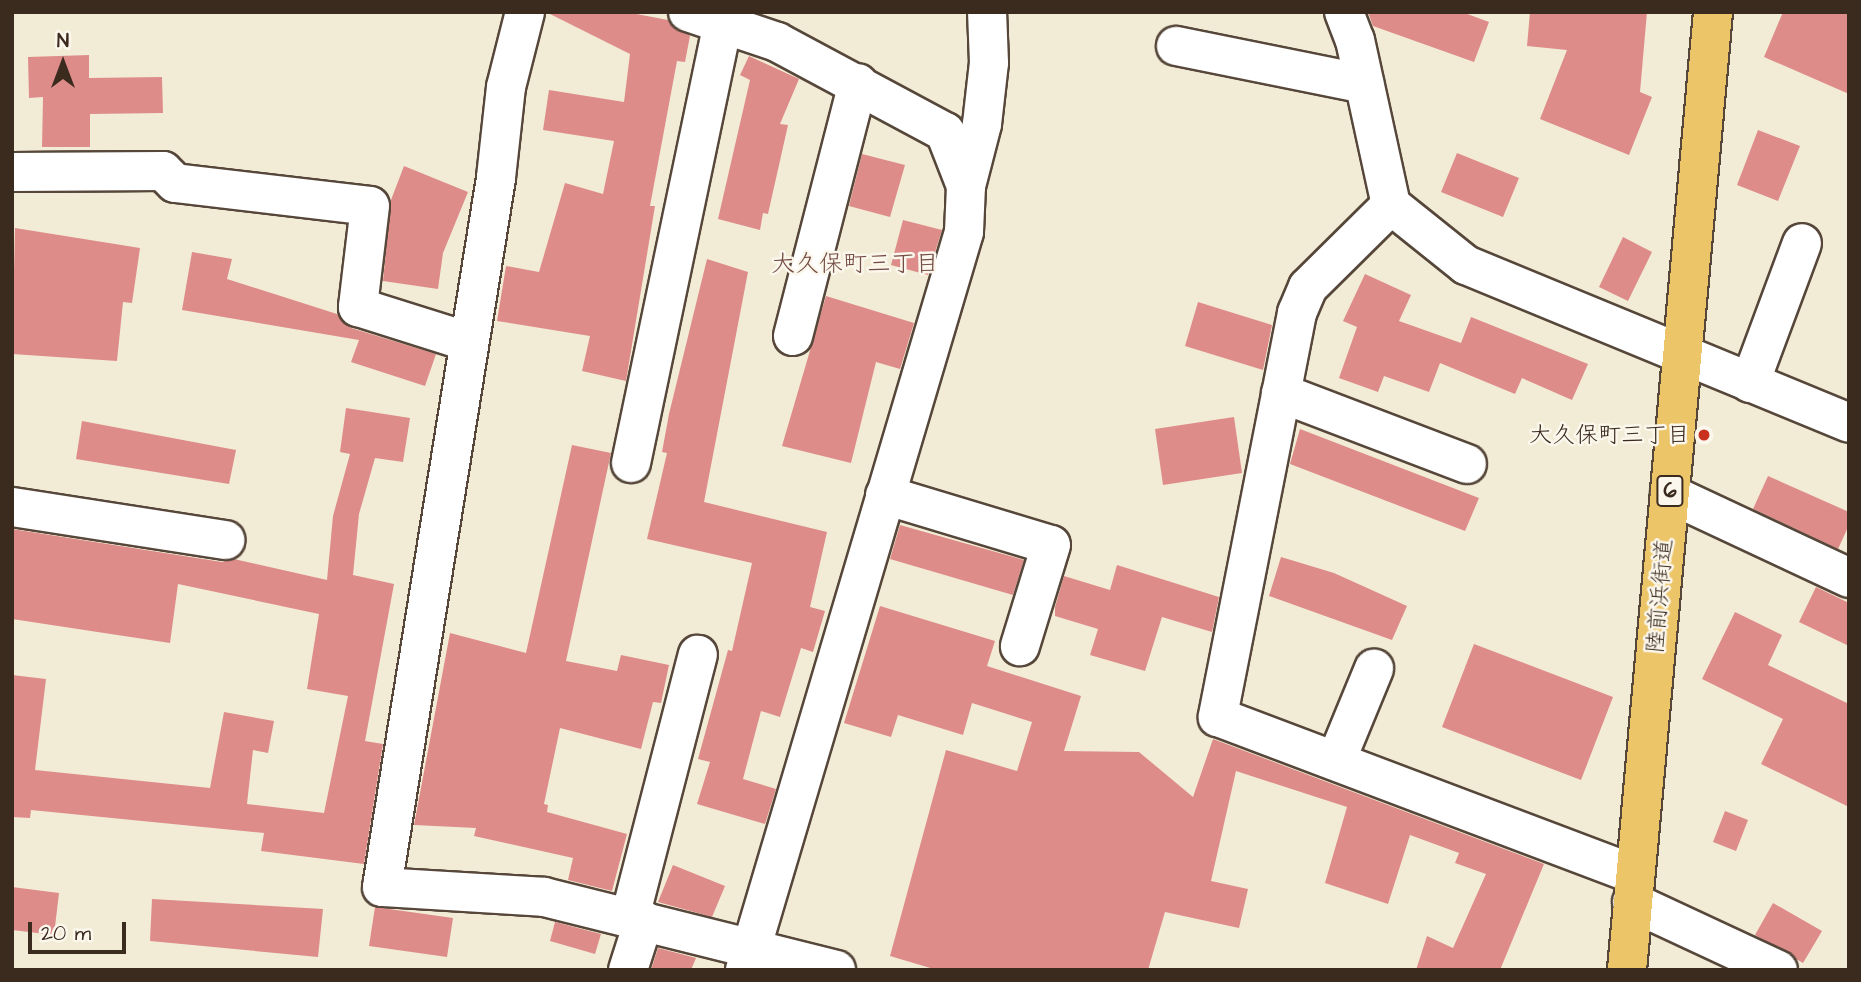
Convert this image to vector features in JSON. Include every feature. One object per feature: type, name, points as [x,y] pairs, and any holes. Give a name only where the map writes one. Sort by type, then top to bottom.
[{"type":"highway","name":"陸前浜街道","points":[[1627,970],[1713,12]]},
{"type":"street","points":[[525,12],[506,87],[469,342],[382,887],[544,897],[636,919],[749,959],[836,970]]},
{"type":"street","points":[[749,959],[964,232],[967,186],[982,124],[989,64],[987,12]]},
{"type":"street","points":[[1344,12],[1364,84],[1391,205],[1466,265],[1849,423]]},
{"type":"street","points":[[631,463],[706,18],[777,42],[858,83],[945,132],[967,186]]},
{"type":"street","points":[[1176,46],[1364,84]]},
{"type":"street","points":[[793,336],[858,83]]},
{"type":"street","points":[[12,172],[163,171],[175,183],[370,206],[358,307],[469,342]]},
{"type":"street","points":[[1391,205],[1308,287],[1297,313],[1218,716],[1336,761],[1633,888],[1778,970]]},
{"type":"street","points":[[1751,383],[1802,243]]},
{"type":"street","points":[[1282,393],[1467,464]]},
{"type":"street","points":[[1670,494],[1849,578]]},
{"type":"street","points":[[885,495],[1051,545],[1020,646]]},
{"type":"street","points":[[12,508],[225,540]]},
{"type":"street","points":[[628,970],[636,919],[698,655]]},
{"type":"street","points":[[1336,761],[1374,669]]},
{"type":"building","points":[[546,12],[626,12],[668,20],[690,36],[685,62],[677,61],[650,206],[655,206],[626,381],[582,371],[590,336],[497,321],[506,266],[539,272],[565,183],[603,194],[614,141],[543,130],[549,90],[624,102],[630,54]]},
{"type":"building","points":[[1368,12],[1462,12],[1489,22],[1474,62],[1373,26]]},
{"type":"building","points":[[1530,12],[1647,12],[1640,92],[1652,97],[1629,155],[1540,119],[1567,50],[1527,46]]},
{"type":"building","points":[[1783,12],[1849,12],[1849,94],[1764,57]]},
{"type":"building","points":[[89,55],[89,78],[162,77],[163,113],[90,114],[90,147],[42,147],[43,97],[29,98],[28,57]]},
{"type":"building","points":[[749,56],[799,79],[780,124],[788,125],[768,214],[763,213],[760,230],[718,219],[750,80],[740,75]]},
{"type":"building","points":[[1758,130],[1800,146],[1778,201],[1737,185]]},
{"type":"building","points":[[1457,153],[1519,178],[1503,217],[1441,192]]},
{"type":"building","points":[[862,154],[905,165],[890,217],[849,206]]},
{"type":"building","points":[[404,166],[468,192],[443,253],[438,289],[383,281],[391,200]]},
{"type":"building","points":[[903,220],[942,230],[928,275],[891,265]]},
{"type":"building","points":[[15,228],[140,248],[132,303],[123,302],[117,361],[12,354]]},
{"type":"building","points":[[1623,237],[1652,252],[1628,301],[1599,287]]},
{"type":"building","points":[[192,252],[232,259],[227,279],[337,314],[351,328],[436,354],[425,386],[351,362],[359,340],[182,310]]},
{"type":"building","points":[[707,259],[748,272],[704,502],[827,532],[810,607],[825,611],[813,652],[801,648],[780,717],[761,711],[743,779],[776,789],[765,824],[697,804],[710,762],[698,759],[728,650],[732,651],[752,563],[647,539],[667,453],[662,452],[669,414]]},
{"type":"building","points":[[1365,274],[1411,295],[1399,321],[1461,343],[1471,317],[1588,364],[1572,400],[1522,378],[1515,394],[1440,363],[1429,392],[1384,376],[1378,392],[1339,378],[1357,327],[1343,321]]},
{"type":"building","points":[[826,296],[914,323],[900,369],[876,362],[851,463],[782,446]]},
{"type":"building","points":[[1198,302],[1272,325],[1263,370],[1185,346]]},
{"type":"building","points":[[346,408],[410,418],[403,462],[375,458],[359,514],[353,575],[394,584],[365,741],[383,744],[364,864],[261,851],[264,833],[31,810],[30,818],[12,817],[12,675],[46,679],[35,770],[210,788],[224,712],[274,721],[268,753],[253,750],[247,804],[324,813],[348,696],[307,689],[319,614],[178,584],[170,643],[12,619],[12,529],[222,562],[234,559],[327,580],[333,516],[350,454],[340,452]]},
{"type":"building","points":[[1234,417],[1242,473],[1163,485],[1155,429]]},
{"type":"building","points":[[82,421],[236,450],[229,484],[76,459]]},
{"type":"building","points":[[1300,429],[1479,498],[1465,531],[1290,464]]},
{"type":"building","points":[[572,445],[611,453],[566,661],[617,671],[621,655],[669,665],[661,703],[653,702],[641,749],[560,728],[544,804],[548,805],[547,812],[627,834],[612,891],[568,880],[573,858],[474,836],[476,828],[414,825],[450,633],[526,653]]},
{"type":"building","points":[[1768,476],[1849,512],[1849,525],[1838,549],[1753,509]]},
{"type":"building","points":[[900,525],[1024,560],[1013,595],[890,559]]},
{"type":"building","points":[[1281,557],[1334,573],[1407,606],[1392,640],[1269,596]]},
{"type":"building","points":[[1117,565],[1219,597],[1212,632],[1162,617],[1145,671],[1090,655],[1098,629],[1055,616],[1064,576],[1110,590]]},
{"type":"building","points":[[1816,587],[1849,603],[1849,646],[1799,622]]},
{"type":"building","points":[[880,606],[995,641],[987,666],[1081,696],[1064,751],[1139,752],[1193,797],[1213,739],[1544,864],[1500,970],[1416,970],[1427,936],[1453,948],[1486,874],[1455,863],[1459,853],[1410,835],[1388,904],[1325,883],[1347,807],[1236,771],[1211,881],[1248,889],[1239,928],[1165,912],[1148,970],[937,970],[890,956],[946,750],[1017,771],[1032,722],[972,703],[963,735],[898,715],[891,737],[844,723]]},
{"type":"building","points":[[1735,612],[1782,635],[1768,665],[1849,704],[1849,807],[1761,764],[1783,719],[1702,679]]},
{"type":"building","points":[[1474,644],[1613,697],[1581,780],[1442,727]]},
{"type":"building","points":[[1725,811],[1748,820],[1736,851],[1713,842]]},
{"type":"building","points":[[673,865],[725,886],[712,917],[658,902]]},
{"type":"building","points":[[12,887],[59,893],[54,935],[12,930]]},
{"type":"building","points":[[152,899],[323,909],[318,957],[150,941]]},
{"type":"building","points":[[1773,903],[1822,931],[1803,963],[1755,935]]},
{"type":"building","points":[[375,907],[453,918],[447,957],[369,946]]},
{"type":"building","points":[[555,922],[601,934],[595,954],[550,941]]},
{"type":"building","points":[[658,948],[696,958],[691,970],[651,970]]},
{"type":"place","name":"大久保町三丁目","points":[[1704,435]]},
{"type":"district","name":"大久保町三丁目","points":[[855,265]]}]
